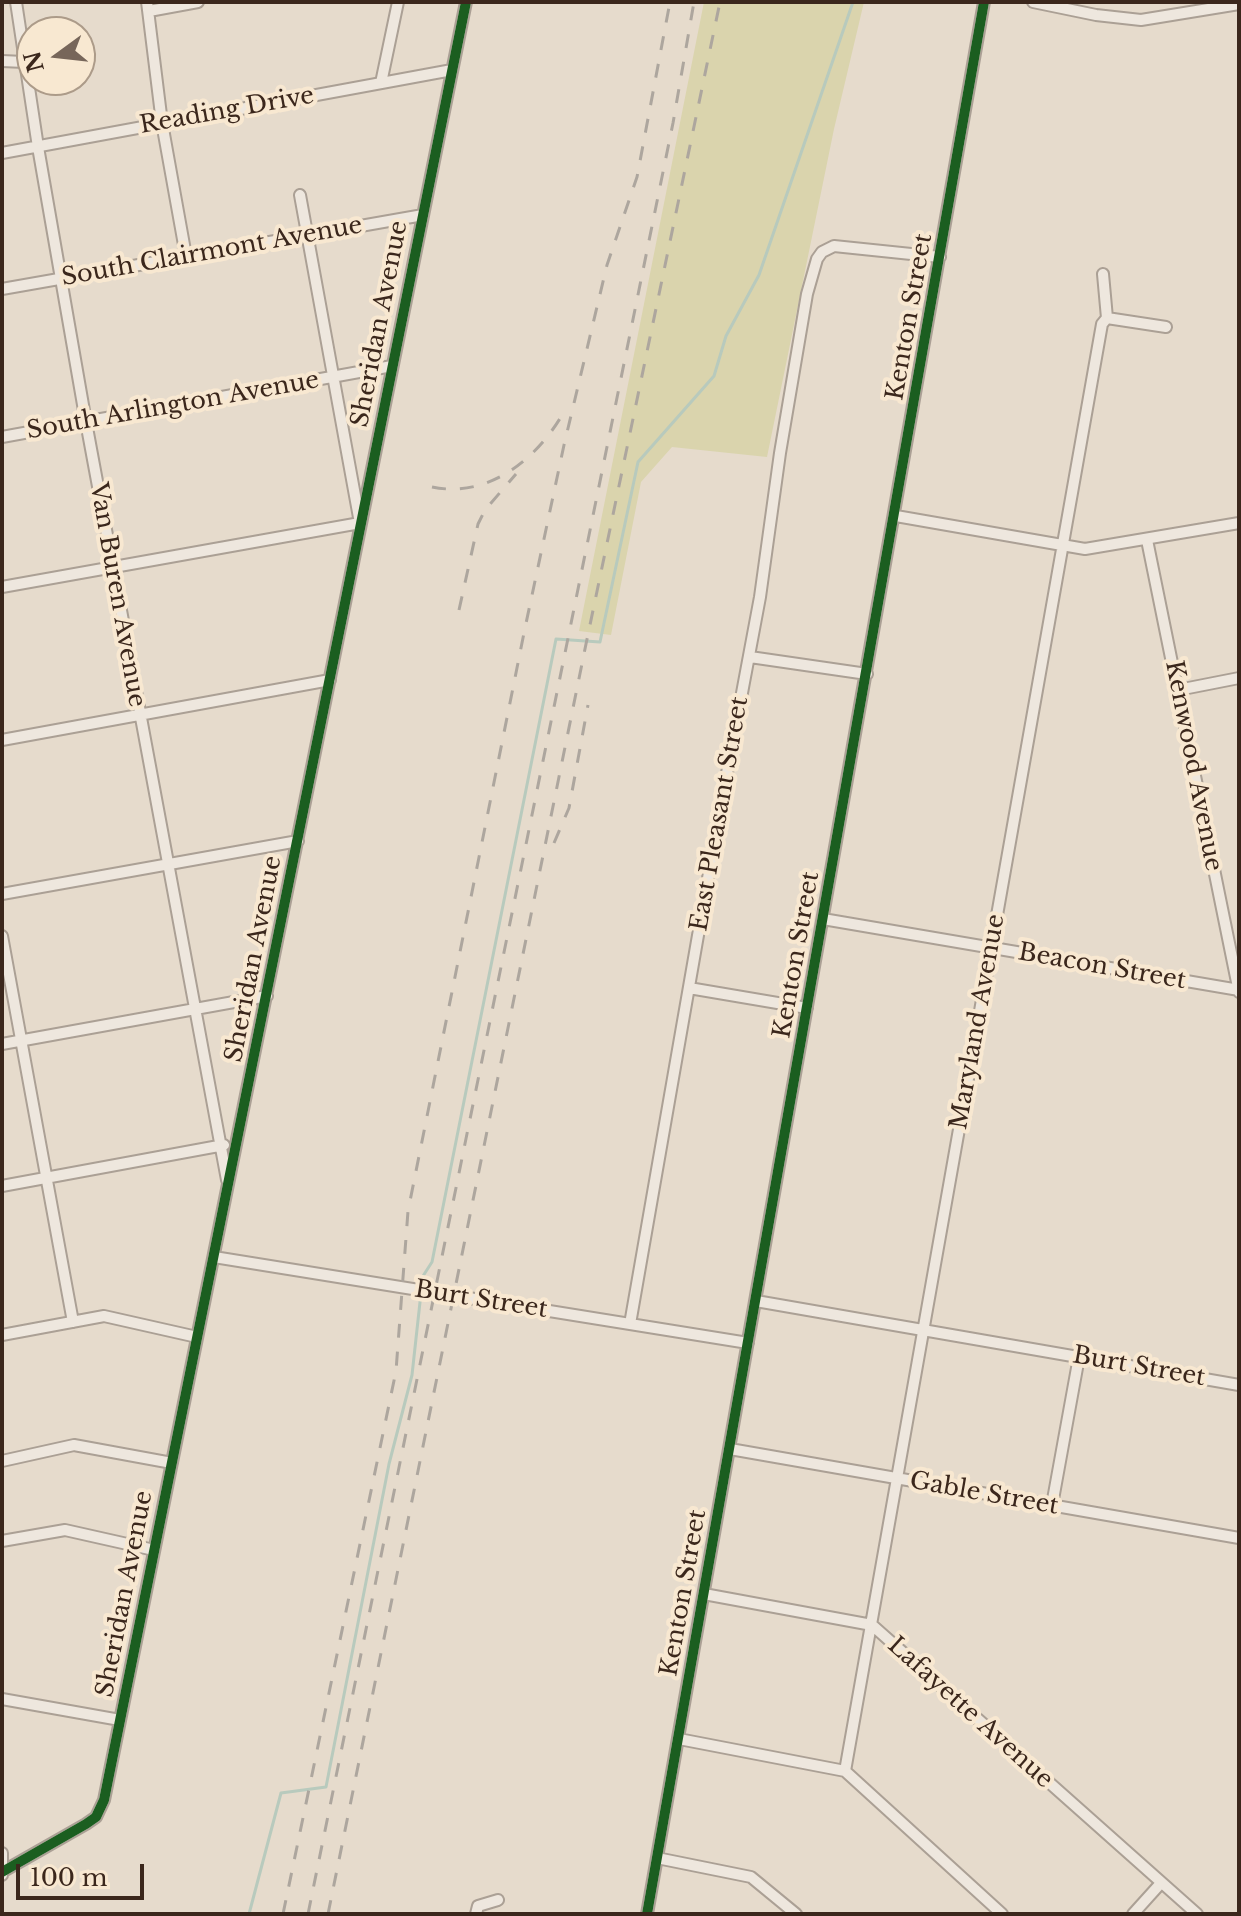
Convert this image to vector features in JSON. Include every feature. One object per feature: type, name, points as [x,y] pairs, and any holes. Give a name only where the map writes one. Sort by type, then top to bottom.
[{"type":"street","points":[[186,256],[162,123],[148,7],[198,2]]},
{"type":"street","points":[[381,83],[398,2]]},
{"type":"street","name":"Sheridan Avenue","points":[[2,1873],[96,1817],[104,1800],[466,2]]},
{"type":"street","name":"Kenton Street","points":[[647,1914],[896,516],[984,2]]},
{"type":"street","points":[[1033,2],[1096,15],[1141,20],[1239,4]]},
{"type":"street","name":"Reading Drive","points":[[2,153],[452,70]]},
{"type":"street","name":"Van Buren Avenue","points":[[30,96],[139,716],[228,1186]]},
{"type":"street","points":[[2,587],[360,523],[300,195]]},
{"type":"street","name":"South Clairmont Avenue","points":[[2,289],[423,215]]},
{"type":"street","name":"East Pleasant Street","points":[[630,1324],[750,657],[812,271],[817,259],[827,249],[844,246],[940,257]]},
{"type":"street","name":"Maryland Avenue","points":[[845,1771],[1062,545],[1102,324],[1107,318],[1103,274]]},
{"type":"street","points":[[1107,318],[1166,327]]},
{"type":"street","name":"South Arlington Avenue","points":[[2,437],[392,366]]},
{"type":"street","points":[[896,516],[1062,545],[1097,548],[1239,523]]},
{"type":"street","name":"Kenwood Avenue","points":[[1147,540],[1236,960],[1239,991]]},
{"type":"street","points":[[750,657],[867,674]]},
{"type":"street","points":[[1178,690],[1239,678]]},
{"type":"street","points":[[2,740],[330,680]]},
{"type":"street","points":[[2,894],[298,841]]},
{"type":"street","name":"Beacon Street","points":[[823,919],[1239,991]]},
{"type":"street","points":[[2,936],[73,1322]]},
{"type":"street","points":[[689,988],[807,1008]]},
{"type":"street","points":[[2,1044],[267,996]]},
{"type":"street","points":[[2,1186],[238,1143]]},
{"type":"street","name":"Burt Street","points":[[214,1257],[748,1343]]},
{"type":"street","name":"Burt Street","points":[[756,1301],[1239,1385]]},
{"type":"street","points":[[2,1335],[115,1316],[197,1337]]},
{"type":"street","points":[[1052,1505],[1079,1357]]},
{"type":"street","points":[[2,1461],[74,1445],[172,1463]]},
{"type":"street","name":"Gable Street","points":[[730,1449],[1239,1538]]},
{"type":"street","points":[[2,1541],[65,1530],[154,1550]]},
{"type":"street","name":"Lafayette Avenue","points":[[704,1594],[872,1625],[1197,1914]]},
{"type":"street","points":[[2,1699],[120,1720]]},
{"type":"street","points":[[679,1739],[845,1771],[1002,1914]]},
{"type":"street","points":[[2,1853],[2,1873]]},
{"type":"street","points":[[657,1858],[751,1877],[796,1914]]},
{"type":"street","points":[[1133,1914],[1161,1883]]},
{"type":"street","points":[[476,1914],[478,1906],[498,1900]]},
{"type":"shaded area","points":[[704,2],[864,2],[834,129],[767,457],[672,447],[641,482],[611,635],[579,631]]},
{"type":"waterway","points":[[422,1286],[423,1276],[432,1262],[556,639],[600,642],[638,462],[714,376],[726,336],[759,275],[853,2]]},
{"type":"waterway","points":[[249,1914],[281,1793],[326,1787],[389,1464],[412,1375],[421,1293]]},
{"type":"railway","points":[[283,1914],[396,1371],[408,1211],[525,628],[607,265],[637,177],[670,2]]},
{"type":"railway","points":[[308,1914],[673,123],[694,2]]},
{"type":"railway","points":[[328,1914],[720,2]]},
{"type":"railway","points":[[432,487],[474,487],[511,470],[542,443],[566,408]]},
{"type":"railway","points":[[459,610],[478,524],[485,510],[516,474]]},
{"type":"railway","points":[[554,843],[569,808],[588,705]]},
{"type":"cycle path","points":[[2,1872],[96,1817],[104,1800],[466,2]]},
{"type":"cycle path","points":[[647,1914],[984,2]]}]
